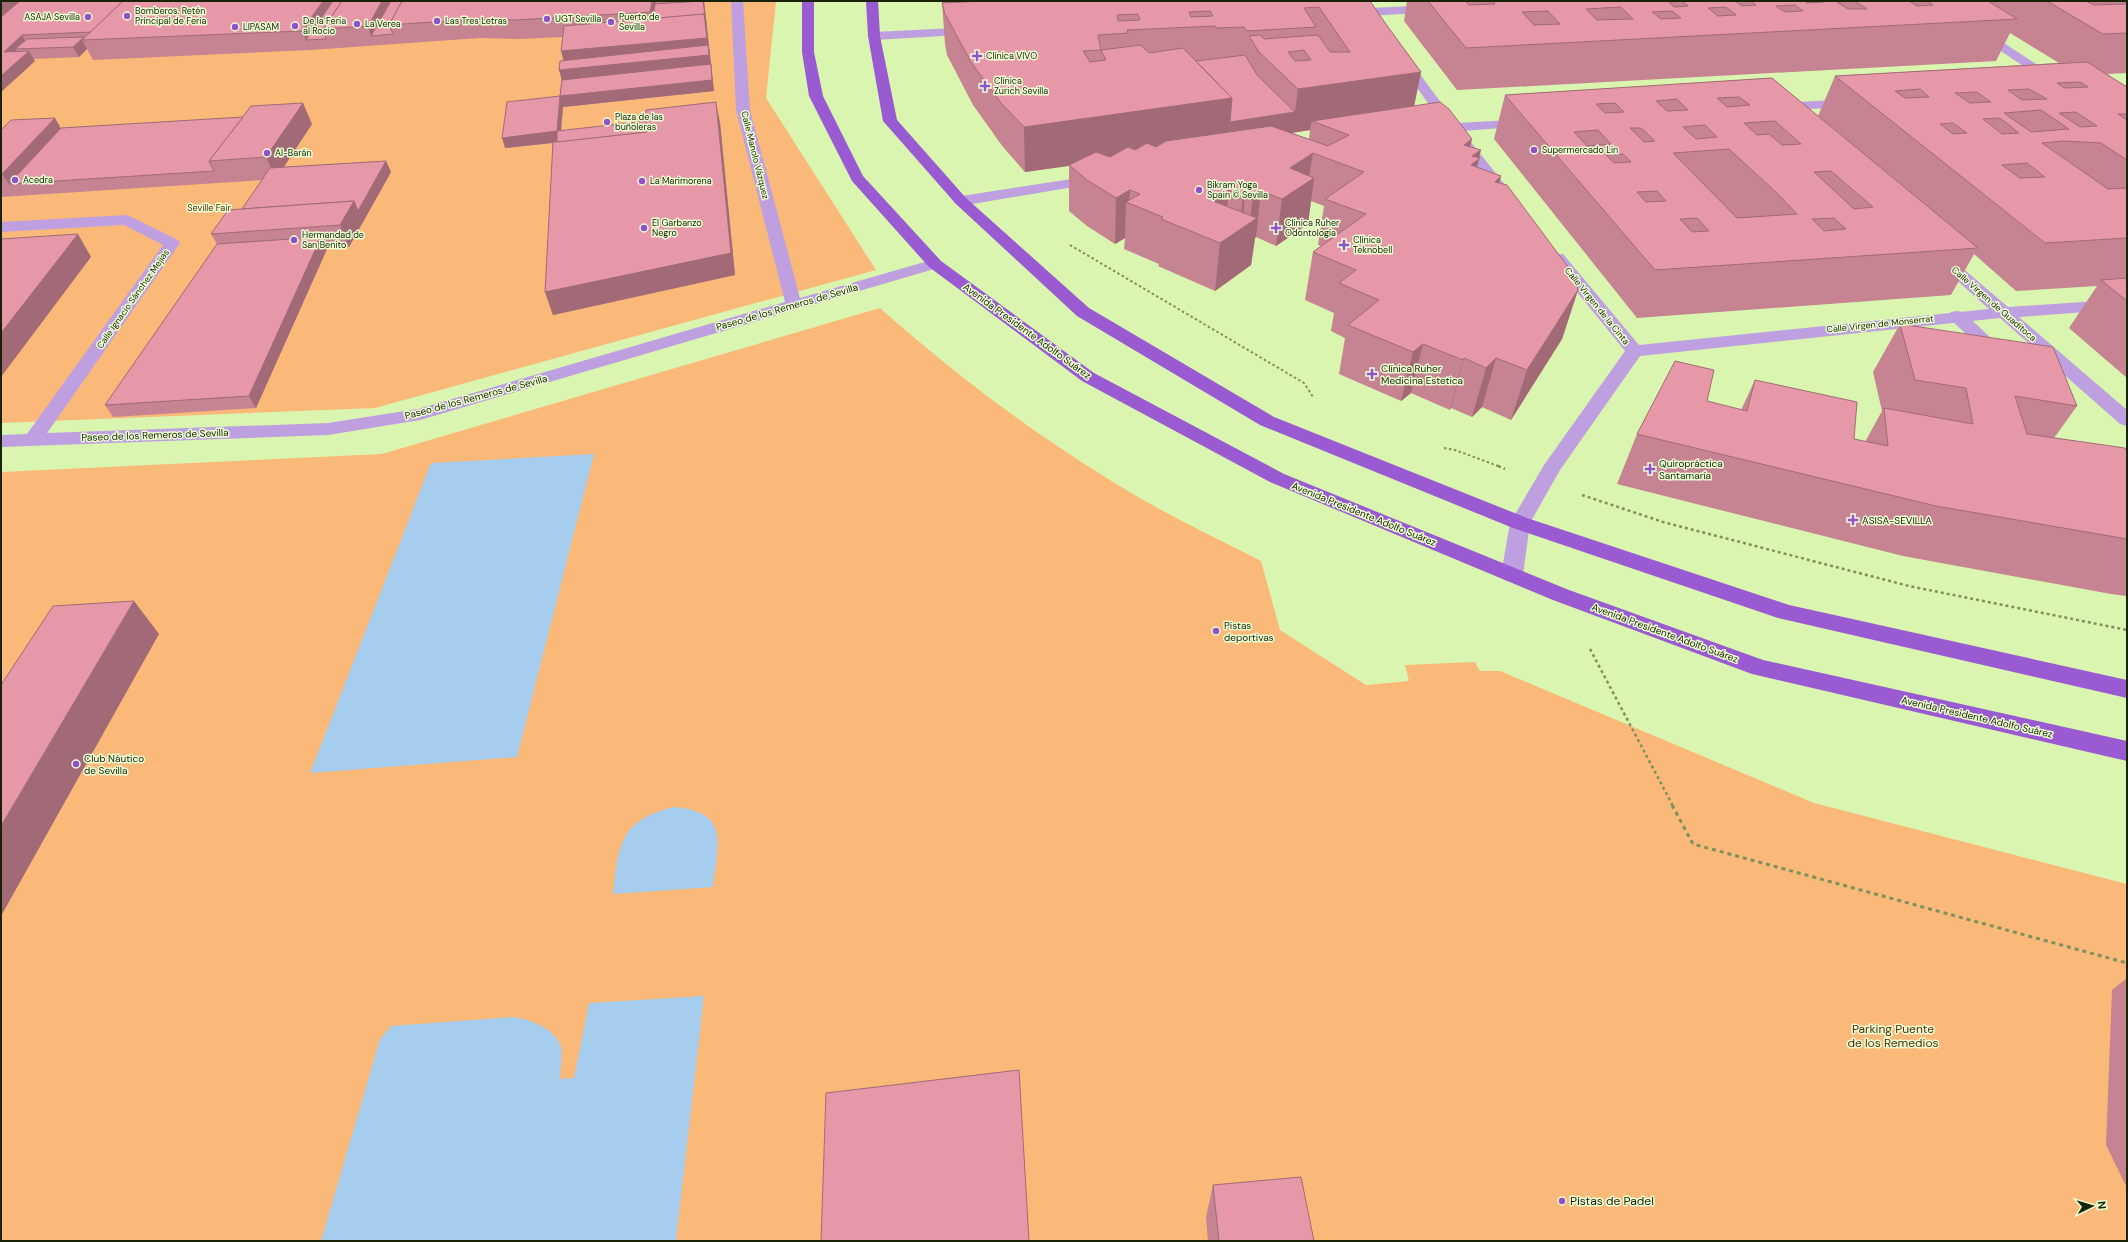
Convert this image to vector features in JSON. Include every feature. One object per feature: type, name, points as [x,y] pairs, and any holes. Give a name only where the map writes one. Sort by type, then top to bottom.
[{"type":"main road","name":"Avenida Presidente Adolfo Suárez","points":[[808,1],[808,52],[816,96],[856,178],[935,264],[1088,377],[1277,478],[1561,595],[1760,668],[2127,751]]},
{"type":"main road","points":[[872,1],[874,36],[890,121],[961,201],[1083,312],[1267,421],[1520,523],[1786,612],[2127,689]]},
{"type":"street","name":"Calle Manolo Vázquez","points":[[737,1],[743,110],[794,305]]},
{"type":"street","points":[[1932,1],[2063,88],[2047,92]]},
{"type":"street","points":[[1339,14],[1447,8]]},
{"type":"street","points":[[874,36],[982,31]]},
{"type":"street","points":[[1391,43],[1452,127],[1515,206]]},
{"type":"street","points":[[1786,120],[1768,108],[1866,102]]},
{"type":"street","points":[[1420,131],[1452,127],[1545,121]]},
{"type":"street","points":[[961,201],[1114,176]]},
{"type":"street","name":"Calle Ignacio Sánchez Mejías","points":[[1,227],[127,220],[172,243],[33,439]]},
{"type":"street","name":"Calle Virgen de Guaditoca","points":[[1926,244],[2127,420]]},
{"type":"street","name":"Calle Virgen de la Cinta","points":[[1520,523],[1551,469],[1634,351],[1549,248]]},
{"type":"street","name":"Paseo de los Remeros de Sevilla","points":[[1,441],[328,429],[420,414],[935,264]]},
{"type":"street","name":"Calle Virgen de Monserrat","points":[[1634,351],[1957,316],[2127,304]]},
{"type":"street","points":[[1957,316],[2012,368]]},
{"type":"street","points":[[1512,575],[1520,523]]},
{"type":"path","points":[[1065,241],[1304,383],[1316,402]]},
{"type":"path","points":[[1441,448],[1455,450],[1503,468]]},
{"type":"path","points":[[1580,494],[1663,522],[1909,586],[2127,630]]},
{"type":"path","points":[[1561,595],[1693,844],[2127,963]]},
{"type":"green space","name":"Seville Fair","points":[[1,1],[776,1],[766,98],[876,270],[375,408],[1,423]]},
{"type":"green space","name":"Parking Puente de los Remedios","points":[[880,308],[975,387],[1075,458],[1159,509],[1261,561],[1280,630],[1366,685],[1409,681],[1405,665],[1475,662],[1480,671],[1500,671],[1814,803],[2127,884],[2127,1241],[1,1241],[1,472],[382,454]]},
{"type":"water","points":[[594,454],[517,757],[310,773],[431,463]]},
{"type":"water","points":[[674,807],[692,810],[705,816],[713,823],[717,833],[718,844],[713,887],[613,894],[620,848],[632,827],[642,819],[656,812]]},
{"type":"water","points":[[704,996],[676,1241],[321,1241],[380,1039],[391,1026],[513,1017],[520,1018],[542,1026],[554,1035],[561,1048],[562,1055],[560,1079],[574,1078],[589,1003]]},
{"type":"building","points":[[20,1],[123,1],[91,32],[22,35],[4,52],[29,51],[1,76],[1,17]]},
{"type":"building","points":[[123,1],[323,1],[302,31],[82,40]]},
{"type":"building","points":[[333,1],[342,1],[323,29],[326,39],[306,40]]},
{"type":"building","points":[[342,1],[382,1],[368,26],[323,29]]},
{"type":"building","points":[[391,1],[402,1],[389,25],[393,34],[371,36]]},
{"type":"building","points":[[402,1],[652,1],[650,12],[515,20],[474,19],[389,25]]},
{"type":"building","points":[[703,1],[706,23],[704,14],[653,19],[655,4]]},
{"type":"building","points":[[985,1],[1370,1],[1421,72],[1298,89],[1259,52],[1249,36],[1260,35],[1264,39],[1318,35],[1330,52],[1350,52],[1319,7],[1304,8],[1316,27],[1247,31],[1244,27],[1216,28],[1215,26],[1127,30],[1128,33],[1098,35],[1101,50],[1141,45],[1149,53],[1183,48],[1232,98],[1024,127],[1001,103],[971,62],[945,14],[942,3]],"holes":[[[1210,11],[1213,16],[1191,17],[1189,12]],[[1138,14],[1140,20],[1118,21],[1117,15]],[[1101,50],[1106,60],[1090,62],[1083,51]],[[1304,50],[1311,60],[1295,61],[1288,52]]]},
{"type":"building","points":[[1428,1],[1465,1],[1469,5],[1495,4],[1493,1],[1668,1],[1674,7],[1688,6],[1682,1],[1735,1],[1742,6],[1756,5],[1751,1],[1805,1],[1807,3],[1824,2],[1823,1],[1855,1],[1909,1],[1917,6],[1933,5],[1927,1],[1988,1],[2017,19],[1466,48]],"holes":[[[1855,1],[1867,9],[1848,9],[1837,2]],[[1795,5],[1803,11],[1785,12],[1776,6]],[[1621,7],[1633,19],[1597,20],[1586,9]],[[1726,7],[1736,15],[1718,16],[1708,8]],[[1548,11],[1560,24],[1534,25],[1522,12]],[[1672,11],[1681,18],[1661,19],[1652,12]]]},
{"type":"building","points":[[2047,1],[2086,1],[2094,5],[2127,4],[2127,33],[2103,34]]},
{"type":"building","points":[[704,14],[707,38],[561,51],[564,26]]},
{"type":"building","points":[[84,37],[73,47],[15,49],[27,39]]},
{"type":"building","points":[[708,45],[709,55],[559,70],[560,61]]},
{"type":"building","points":[[1245,55],[1257,75],[1295,112],[1230,122],[1232,98],[1196,61]]},
{"type":"building","points":[[2087,62],[2127,87],[2127,114],[2118,114],[2127,120],[2127,160],[2101,143],[2063,141],[2042,143],[2108,189],[2127,188],[2127,238],[2045,243],[1835,76]],"holes":[[[2080,82],[2088,87],[2064,88],[2057,83]],[[1920,89],[1929,97],[1905,98],[1895,91]],[[2029,89],[2047,99],[2022,100],[2008,90]],[[1977,92],[1991,102],[1970,103],[1955,93]],[[2041,110],[2069,129],[2031,132],[2004,113]],[[2076,112],[2097,126],[2080,127],[2059,113]],[[2000,118],[2019,133],[2002,134],[1983,119]],[[1953,123],[1967,133],[1953,134],[1940,124]],[[2027,163],[2045,177],[2020,178],[2002,165]]]},
{"type":"building","points":[[711,64],[712,80],[560,96],[562,80]]},
{"type":"building","points":[[1772,78],[1978,248],[1655,270],[1505,95]],"holes":[[[1739,97],[1750,105],[1727,107],[1717,98]],[[1677,99],[1688,110],[1667,111],[1656,101]],[[1615,103],[1624,112],[1605,113],[1596,104]],[[1775,121],[1801,144],[1782,145],[1769,134],[1757,135],[1744,123]],[[1705,125],[1717,137],[1696,139],[1683,127]],[[1630,128],[1641,128],[1655,141],[1644,142]],[[1598,130],[1611,144],[1587,146],[1574,132]],[[1729,149],[1777,193],[1797,214],[1737,218],[1673,153]],[[1623,154],[1631,162],[1614,163],[1606,155]],[[1831,171],[1873,207],[1854,209],[1814,172]],[[1657,191],[1666,201],[1646,202],[1637,192]],[[1697,218],[1709,231],[1692,232],[1680,219]],[[1834,218],[1846,229],[1824,231],[1812,219]]]},
{"type":"building","points":[[560,96],[557,131],[502,138],[507,102]]},
{"type":"building","points":[[716,102],[731,253],[545,292],[553,142],[646,132],[646,110]]},
{"type":"building","points":[[1440,102],[1449,109],[1472,139],[1464,145],[1481,150],[1472,156],[1480,158],[1471,165],[1501,176],[1495,182],[1507,185],[1574,275],[1578,290],[1527,370],[1496,358],[1486,368],[1464,358],[1463,360],[1423,344],[1413,352],[1348,325],[1379,300],[1339,283],[1356,270],[1313,252],[1366,214],[1325,199],[1364,172],[1313,153],[1290,168],[1314,178],[1282,199],[1261,191],[1253,196],[1245,194],[1243,196],[1229,190],[1213,201],[1257,218],[1220,243],[1161,219],[1163,217],[1126,202],[1140,194],[1130,190],[1116,198],[1087,180],[1069,165],[1096,152],[1110,157],[1128,147],[1135,150],[1147,143],[1156,147],[1166,141],[1271,126],[1328,146],[1349,135],[1312,121]]},
{"type":"building","points":[[303,103],[266,157],[209,161],[251,106]]},
{"type":"building","points":[[243,117],[209,161],[214,171],[9,184],[61,128]]},
{"type":"building","points":[[55,118],[1,174],[1,130],[11,120]]},
{"type":"building","points":[[646,121],[646,132],[557,142],[557,131]]},
{"type":"building","points":[[386,161],[358,211],[354,201],[242,209],[270,168]]},
{"type":"building","points":[[354,201],[340,225],[211,234],[228,210]]},
{"type":"building","points":[[78,234],[1,333],[1,239]]},
{"type":"building","points":[[321,237],[249,396],[105,405],[217,244]]},
{"type":"building","points":[[2127,278],[2127,301],[2101,280]]},
{"type":"building","points":[[1900,324],[2053,347],[2077,406],[2015,396],[2027,434],[2125,448],[2127,452],[2127,539],[1936,506],[1637,434],[1675,361],[1714,370],[1707,401],[1747,411],[1755,380],[1857,402],[1854,439],[1888,446],[1884,408],[1973,424],[1966,388],[1915,380]]},
{"type":"building","points":[[134,601],[1,826],[1,685],[53,606]]},
{"type":"building","points":[[1019,1070],[1029,1241],[821,1241],[826,1093]]},
{"type":"building","points":[[1301,1177],[1314,1241],[1219,1241],[1213,1185]]},
{"type":"place","name":"Bomberos. Retén Principal de Feria","points":[[127,16]]},
{"type":"place","name":"ASAJA Sevilla","points":[[88,17]]},
{"type":"place","name":"UGT Sevilla","points":[[547,19]]},
{"type":"place","name":"Las Tres Letras","points":[[437,21]]},
{"type":"place","name":"Puerto de Sevilla","points":[[611,22]]},
{"type":"place","name":"La Verea","points":[[357,24]]},
{"type":"place","name":"De la Feria al Rocío","points":[[295,26]]},
{"type":"place","name":"LIPASAM","points":[[235,27]]},
{"type":"place","name":"Clínica VIVO","points":[[977,56]]},
{"type":"place","name":"Clínica Zurich Sevilla","points":[[985,86]]},
{"type":"place","name":"Plaza de las buñoleras","points":[[607,122]]},
{"type":"place","name":"Supermercado Lin","points":[[1534,150]]},
{"type":"place","name":"Al-Barán","points":[[267,153]]},
{"type":"place","name":"Acedra","points":[[15,180]]},
{"type":"place","name":"La Marimorena","points":[[642,181]]},
{"type":"place","name":"Bikram Yoga Spain © Sevilla","points":[[1199,190]]},
{"type":"place","name":"El Garbanzo Negro","points":[[644,228]]},
{"type":"place","name":"Clínica Ruher Odontología","points":[[1276,228]]},
{"type":"place","name":"Hermandad de San Benito","points":[[294,240]]},
{"type":"place","name":"Clínica Teknobell","points":[[1344,245]]},
{"type":"place","name":"Clínica Ruher Medicina Estetica","points":[[1372,374]]},
{"type":"place","name":"Quiropráctica Santamaría","points":[[1650,469]]},
{"type":"place","name":"ASISA-SEVILLA","points":[[1853,520]]},
{"type":"place","name":"Pistas deportivas","points":[[1216,631]]},
{"type":"place","name":"Club Náutico de Sevilla","points":[[76,764]]},
{"type":"place","name":"Pistas de Padel","points":[[1562,1201]]}]
